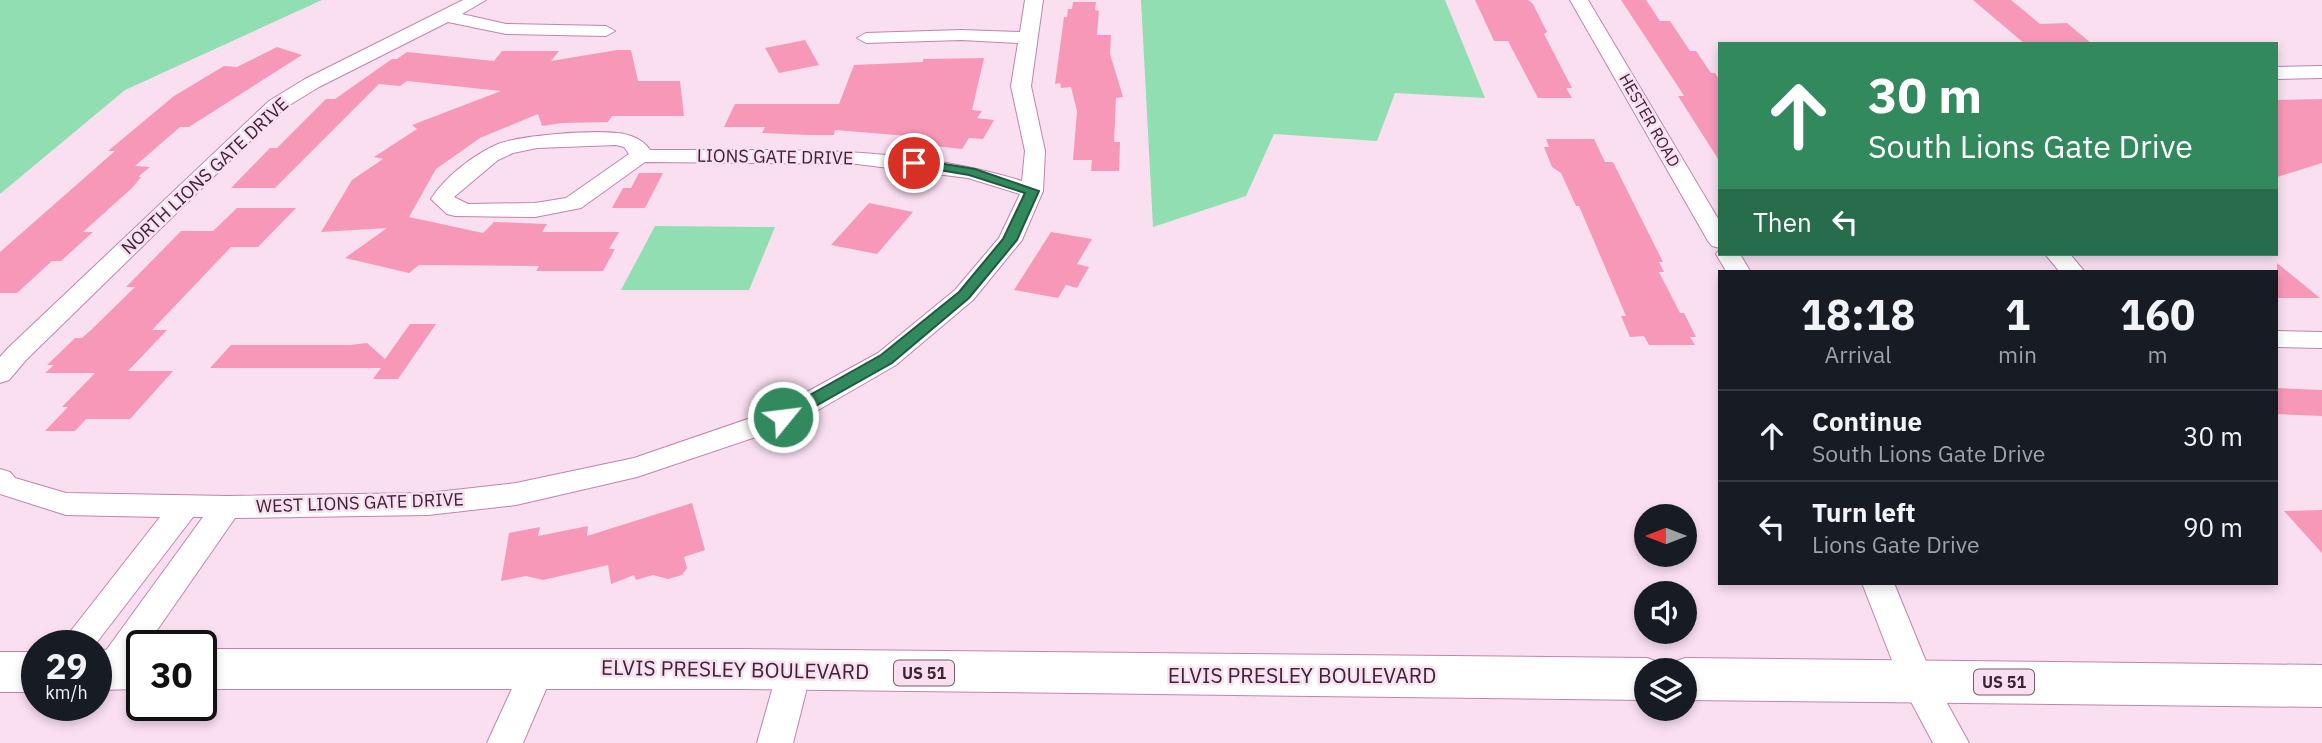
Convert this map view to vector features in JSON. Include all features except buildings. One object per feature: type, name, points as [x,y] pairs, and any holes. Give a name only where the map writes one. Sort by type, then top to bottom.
[{"type":"main road","name":"ELVIS PRESLEY BOULEVARD","points":[[217,669],[539,666],[1634,679]]},
{"type":"main road","points":[[0,672],[21,672]]},
{"type":"main road","name":"US 51","points":[[1697,679],[2322,686]]},
{"type":"street","name":"NORTH LIONS GATE DRIVE","points":[[0,374],[17,354],[276,105],[312,83],[477,0]]},
{"type":"street","name":"WEST LIONS GATE DRIVE","points":[[0,479],[5,485],[66,504],[428,505],[516,495],[586,480],[695,449],[783,417],[887,359],[964,295],[1010,240],[1032,191],[1035,151],[1021,86],[1034,0]]},
{"type":"street","name":"HESTER ROAD","points":[[1579,0],[1718,238]]},
{"type":"street","points":[[446,16],[506,29],[606,31]]},
{"type":"street","points":[[866,38],[961,34],[1027,38]]},
{"type":"street","points":[[2278,74],[2322,72]]},
{"type":"street","points":[[617,139],[631,143],[639,149],[640,156],[586,196],[554,207],[468,211],[455,209],[442,198],[448,189],[491,156],[521,144],[617,139]]},
{"type":"street","name":"LIONS GATE DRIVE","points":[[640,156],[805,157],[891,161],[971,172],[1032,191]]},
{"type":"street","points":[[2059,256],[2071,270]]},
{"type":"street","points":[[2278,339],[2322,340]]},
{"type":"street","points":[[112,652],[185,506]]},
{"type":"street","points":[[112,656],[227,506]]},
{"type":"street","points":[[1879,585],[1917,681],[1951,743]]},
{"type":"street","points":[[505,743],[539,666]]},
{"type":"street","points":[[775,743],[794,671]]},
{"type":"green space","points":[[0,0],[322,0],[125,90],[0,194]]},
{"type":"green space","points":[[1141,0],[1445,0],[1485,98],[1395,93],[1377,141],[1274,134],[1246,196],[1153,227]]},
{"type":"green space","points":[[655,226],[775,227],[749,290],[621,290]]},
{"type":"route","points":[[783,417],[887,359],[964,295],[1010,240],[1032,191],[971,172],[914,163]]}]
